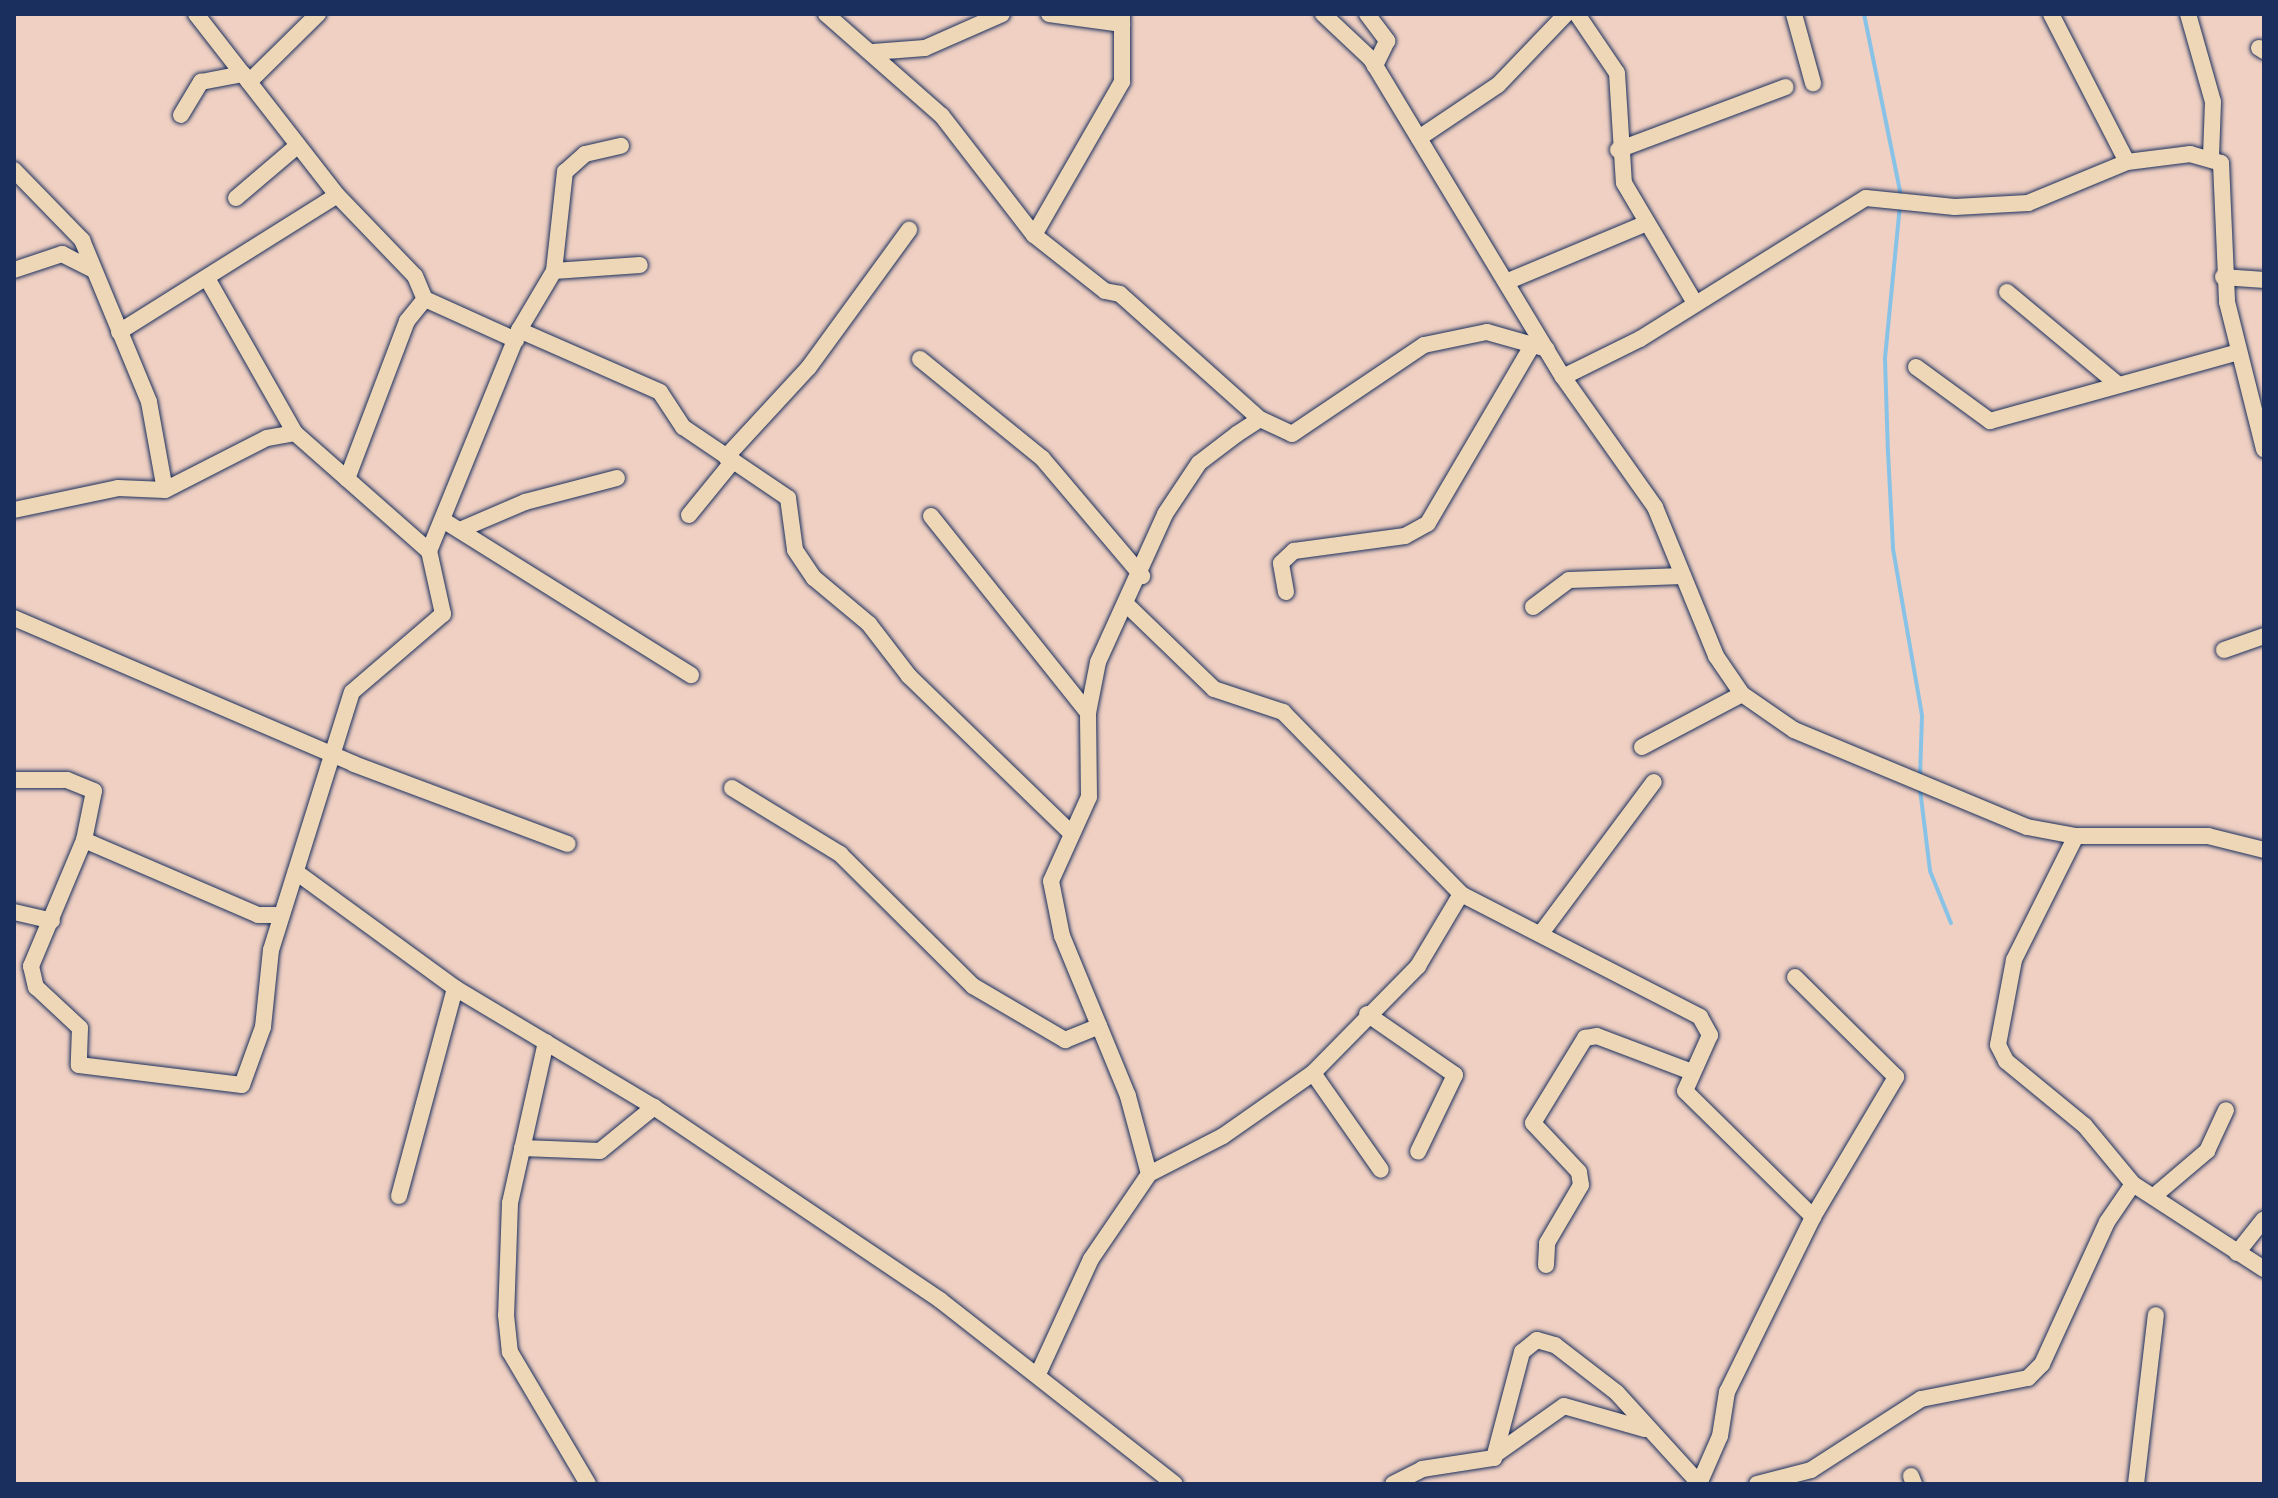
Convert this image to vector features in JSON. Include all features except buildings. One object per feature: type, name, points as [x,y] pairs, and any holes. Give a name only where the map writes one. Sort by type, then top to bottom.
[{"type":"street","points":[[196,14],[337,195],[415,276],[425,299],[660,392],[683,427],[788,498],[795,550],[814,578],[869,624],[909,676],[1070,832]]},
{"type":"street","points":[[181,115],[201,82],[246,78],[318,14]]},
{"type":"street","points":[[826,14],[873,52],[942,116],[1034,235],[1105,291],[1120,294],[1260,419],[1292,434],[1424,345],[1487,332],[1540,346]]},
{"type":"street","points":[[873,52],[925,48],[1002,14]]},
{"type":"street","points":[[1034,235],[1112,106],[1126,60],[1122,19],[1049,14]]},
{"type":"street","points":[[1323,14],[1375,66],[1506,282],[1540,346],[1655,507],[1716,656],[1742,694],[1794,730],[1867,755],[1954,801],[2076,836],[2208,836],[2264,850]]},
{"type":"street","points":[[1367,14],[1387,41],[1375,66]]},
{"type":"street","points":[[1419,138],[1498,85],[1566,14]]},
{"type":"street","points":[[1577,14],[1617,73],[1618,150],[1624,183],[1695,303]]},
{"type":"street","points":[[1794,14],[1813,83]]},
{"type":"street","points":[[2051,14],[2127,162]]},
{"type":"street","points":[[2188,14],[2213,102],[2211,156],[2224,178],[2223,277],[2264,449]]},
{"type":"street","points":[[1618,150],[1786,87]]},
{"type":"street","points":[[236,198],[297,146]]},
{"type":"street","points":[[429,551],[446,522],[517,335],[554,271],[565,172],[585,154],[621,146]]},
{"type":"street","points":[[1563,377],[1695,303],[1866,198],[1955,207],[2028,203],[2127,162],[2211,156]]},
{"type":"street","points":[[14,170],[82,240],[91,269],[149,402],[165,490]]},
{"type":"street","points":[[119,332],[162,299],[208,280],[337,195]]},
{"type":"street","points":[[1506,282],[1647,223]]},
{"type":"street","points":[[689,515],[729,459],[809,367],[909,230]]},
{"type":"street","points":[[14,270],[62,254],[91,269]]},
{"type":"street","points":[[554,271],[640,265]]},
{"type":"street","points":[[2223,277],[2264,280]]},
{"type":"street","points":[[14,780],[67,780],[94,791],[84,840],[32,977],[75,1018],[79,1065],[234,1086],[250,1074],[263,1027],[281,915],[336,754],[352,692],[443,614],[429,551],[295,433],[208,280]]},
{"type":"street","points":[[2007,292],[2115,382]]},
{"type":"street","points":[[347,479],[407,321],[425,299]]},
{"type":"street","points":[[1286,592],[1281,563],[1294,551],[1405,536],[1428,523],[1540,346]]},
{"type":"street","points":[[1916,367],[1990,421],[2115,382],[2239,352]]},
{"type":"street","points":[[920,359],[1042,458],[1142,576]]},
{"type":"street","points":[[1149,1174],[1099,1026],[1053,905],[1051,881],[1070,832],[1089,797],[1088,713],[1098,662],[1142,576],[1185,479],[1260,419]]},
{"type":"street","points":[[14,510],[118,488],[165,490],[267,438],[295,433]]},
{"type":"street","points":[[462,529],[525,502],[617,478]]},
{"type":"street","points":[[931,516],[1088,713]]},
{"type":"street","points":[[446,522],[462,529],[594,619],[691,675]]},
{"type":"street","points":[[1533,607],[1569,580],[1683,576]]},
{"type":"street","points":[[1127,605],[1214,689],[1283,712],[1461,894],[1542,932],[1590,966],[1700,1017],[1710,1035],[1685,1091],[1693,1103],[1813,1217]]},
{"type":"street","points":[[14,618],[336,754],[568,844]]},
{"type":"street","points":[[2224,650],[2264,636]]},
{"type":"street","points":[[1642,747],[1742,694]]},
{"type":"street","points":[[1542,932],[1654,782]]},
{"type":"street","points":[[732,788],[840,854],[973,986],[1065,1040],[1099,1026]]},
{"type":"street","points":[[2076,836],[2014,960],[1998,1016],[1998,1045],[2006,1061],[2085,1126],[2133,1184],[2264,1269]]},
{"type":"street","points":[[84,840],[258,915],[281,915]]},
{"type":"street","points":[[296,872],[455,988],[654,1107],[1039,1372],[1175,1484]]},
{"type":"street","points":[[1039,1372],[1091,1259],[1149,1174],[1223,1136],[1313,1073],[1367,1014],[1418,966],[1461,894]]},
{"type":"street","points":[[14,912],[52,921]]},
{"type":"street","points":[[1496,1454],[1522,1352],[1537,1340],[1592,1373],[1699,1484],[1720,1436],[1727,1392],[1813,1217],[1896,1077],[1795,977]]},
{"type":"street","points":[[399,1196],[455,988]]},
{"type":"street","points":[[1367,1014],[1455,1075],[1418,1152]]},
{"type":"street","points":[[1546,1265],[1547,1243],[1581,1185],[1579,1172],[1533,1123],[1585,1038],[1597,1036],[1692,1072]]},
{"type":"street","points":[[546,1042],[510,1203],[510,1352],[588,1484]]},
{"type":"street","points":[[1313,1073],[1381,1170]]},
{"type":"street","points":[[522,1148],[600,1151],[654,1107]]},
{"type":"street","points":[[2154,1196],[2207,1151],[2226,1110]]},
{"type":"street","points":[[1757,1484],[1778,1481],[1830,1460],[1921,1399],[2037,1371],[2107,1222],[2133,1184]]},
{"type":"street","points":[[2237,1253],[2264,1219]]},
{"type":"street","points":[[2136,1484],[2156,1315]]},
{"type":"street","points":[[1393,1484],[1422,1469],[1496,1454],[1564,1406],[1645,1429]]},
{"type":"waterway","points":[[1864,14],[1901,196]]},
{"type":"waterway","points":[[1900,205],[1885,359],[1888,452],[1893,549],[1922,716],[1920,776]]},
{"type":"waterway","points":[[1920,789],[1930,871],[1951,923]]}]
